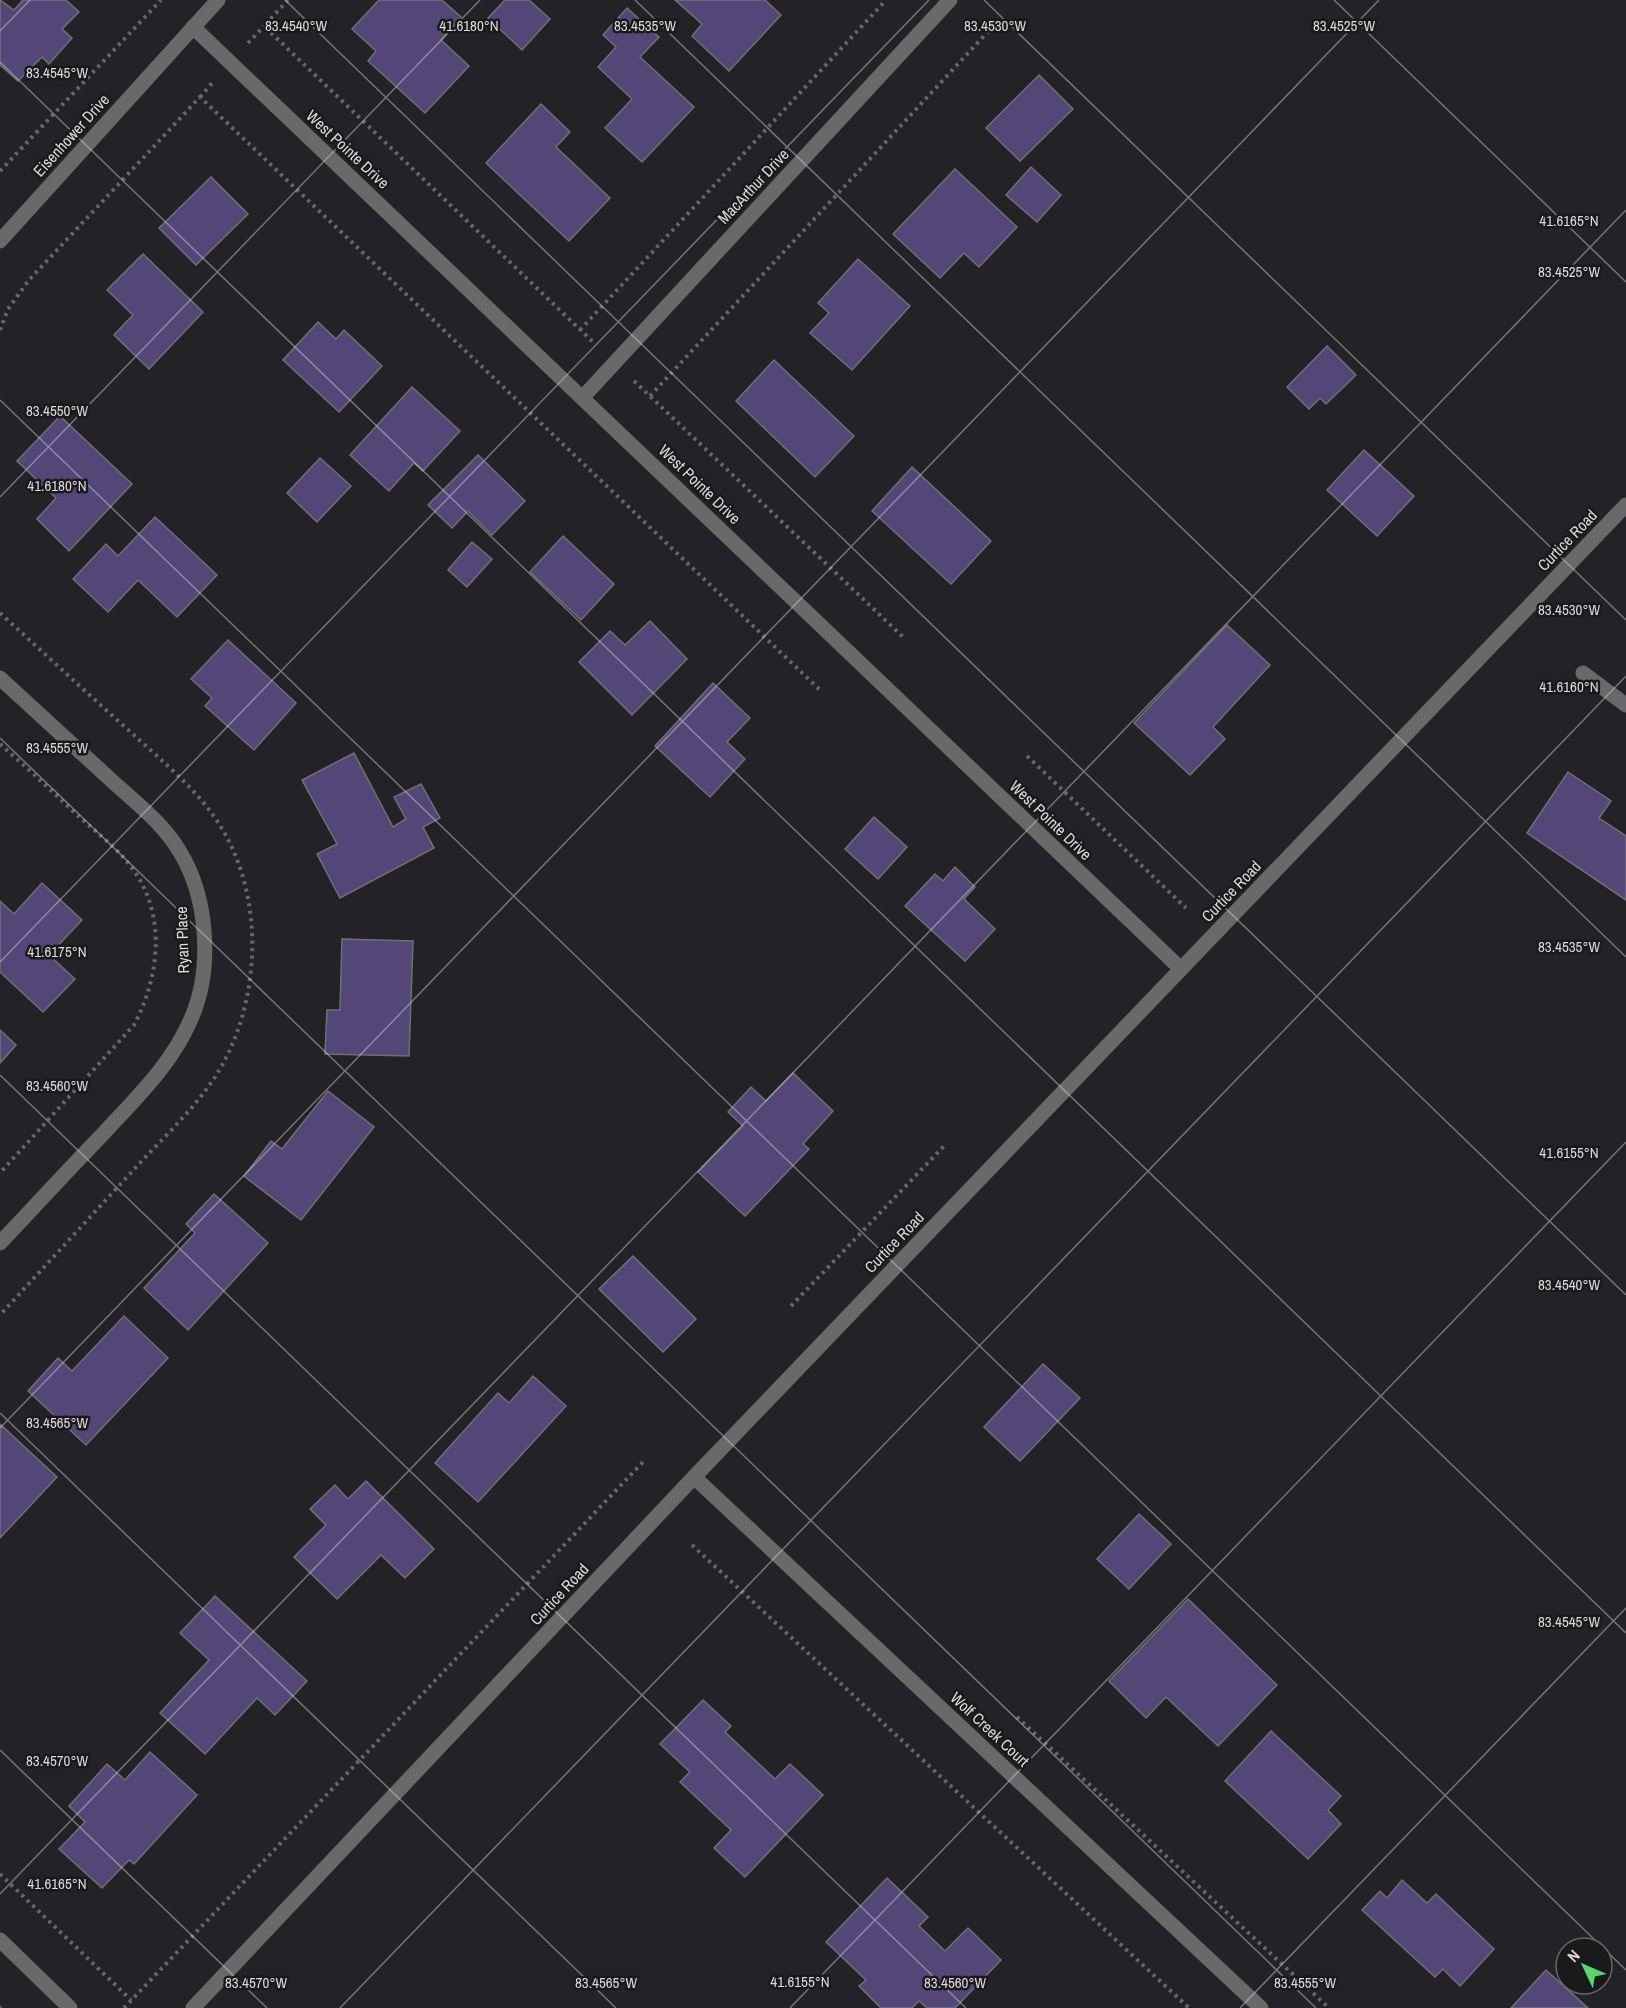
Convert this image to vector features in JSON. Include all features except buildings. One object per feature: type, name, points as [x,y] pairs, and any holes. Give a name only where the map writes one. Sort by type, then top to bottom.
[{"type":"street","name":"Eisenhower Drive","points":[[0,241],[218,0]]},
{"type":"street","name":"MacArthur Drive","points":[[583,397],[951,0]]},
{"type":"street","name":"West Pointe Drive","points":[[193,27],[1181,969]]},
{"type":"street","name":"Curtice Road","points":[[193,2008],[694,1477],[1626,505]]},
{"type":"street","points":[[1583,673],[1626,705]]},
{"type":"street","name":"Ryan Place","points":[[0,678],[154,819],[180,852],[193,878],[200,904],[204,959],[201,987],[192,1018],[175,1051],[150,1083],[0,1243]]},
{"type":"street","name":"Wolf Creek Court","points":[[694,1477],[1261,2008]]},
{"type":"street","points":[[0,1940],[70,2008]]},
{"type":"path","points":[[0,171],[161,0]]},
{"type":"path","points":[[288,0],[264,26],[903,638]]},
{"type":"path","points":[[580,330],[886,0]]},
{"type":"path","points":[[650,396],[996,23]]},
{"type":"path","points":[[0,330],[9,309],[29,280],[200,97],[820,690]]},
{"type":"path","points":[[0,613],[180,778],[221,827],[237,860],[248,895],[251,961],[247,995],[237,1035],[215,1077],[186,1114],[0,1315]]},
{"type":"path","points":[[0,744],[118,853],[138,877],[153,913],[155,957],[147,1000],[134,1025],[0,1173]]},
{"type":"path","points":[[1027,756],[1186,908]]},
{"type":"path","points":[[791,1306],[944,1146]]},
{"type":"path","points":[[124,2008],[643,1462]]},
{"type":"path","points":[[692,1545],[1189,2008]]},
{"type":"path","points":[[1017,1716],[1329,2008]]},
{"type":"path","points":[[0,1874],[132,2000]]}]
